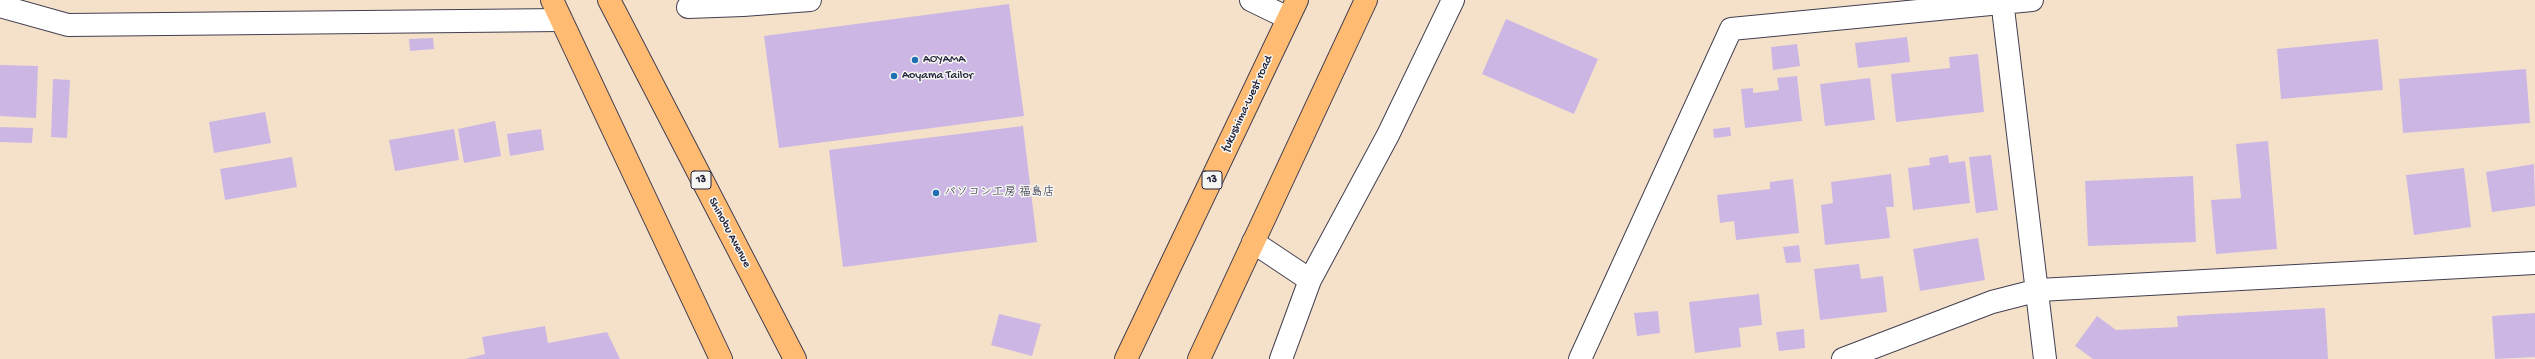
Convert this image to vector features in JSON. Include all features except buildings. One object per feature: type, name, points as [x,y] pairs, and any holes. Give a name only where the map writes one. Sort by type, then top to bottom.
[{"type":"highway","points":[[552,0],[721,359]]},
{"type":"highway","name":"Shinobu Avenue","points":[[609,0],[795,359]]},
{"type":"highway","points":[[1198,359],[1366,0]]},
{"type":"highway","name":"fukushima-west road","points":[[1126,359],[1293,9]]},
{"type":"street","points":[[688,7],[743,2],[810,0]]},
{"type":"street","points":[[1252,0],[1293,9]]},
{"type":"street","points":[[1281,359],[1310,280],[1388,135],[1453,0]]},
{"type":"street","points":[[1580,359],[1731,29],[2002,1],[2032,0]]},
{"type":"street","points":[[2002,1],[2039,290],[2045,359]]},
{"type":"street","points":[[0,6],[68,25],[561,20]]},
{"type":"street","points":[[1253,242],[1310,280]]},
{"type":"street","points":[[1843,359],[1992,302],[2039,290],[2535,263]]},
{"type":"place","name":"AOYAMA","points":[[915,60]]},
{"type":"place","name":"Aoyama Tailor","points":[[894,76]]},
{"type":"place","name":"パソコン工房 福島店","points":[[936,193]]}]
